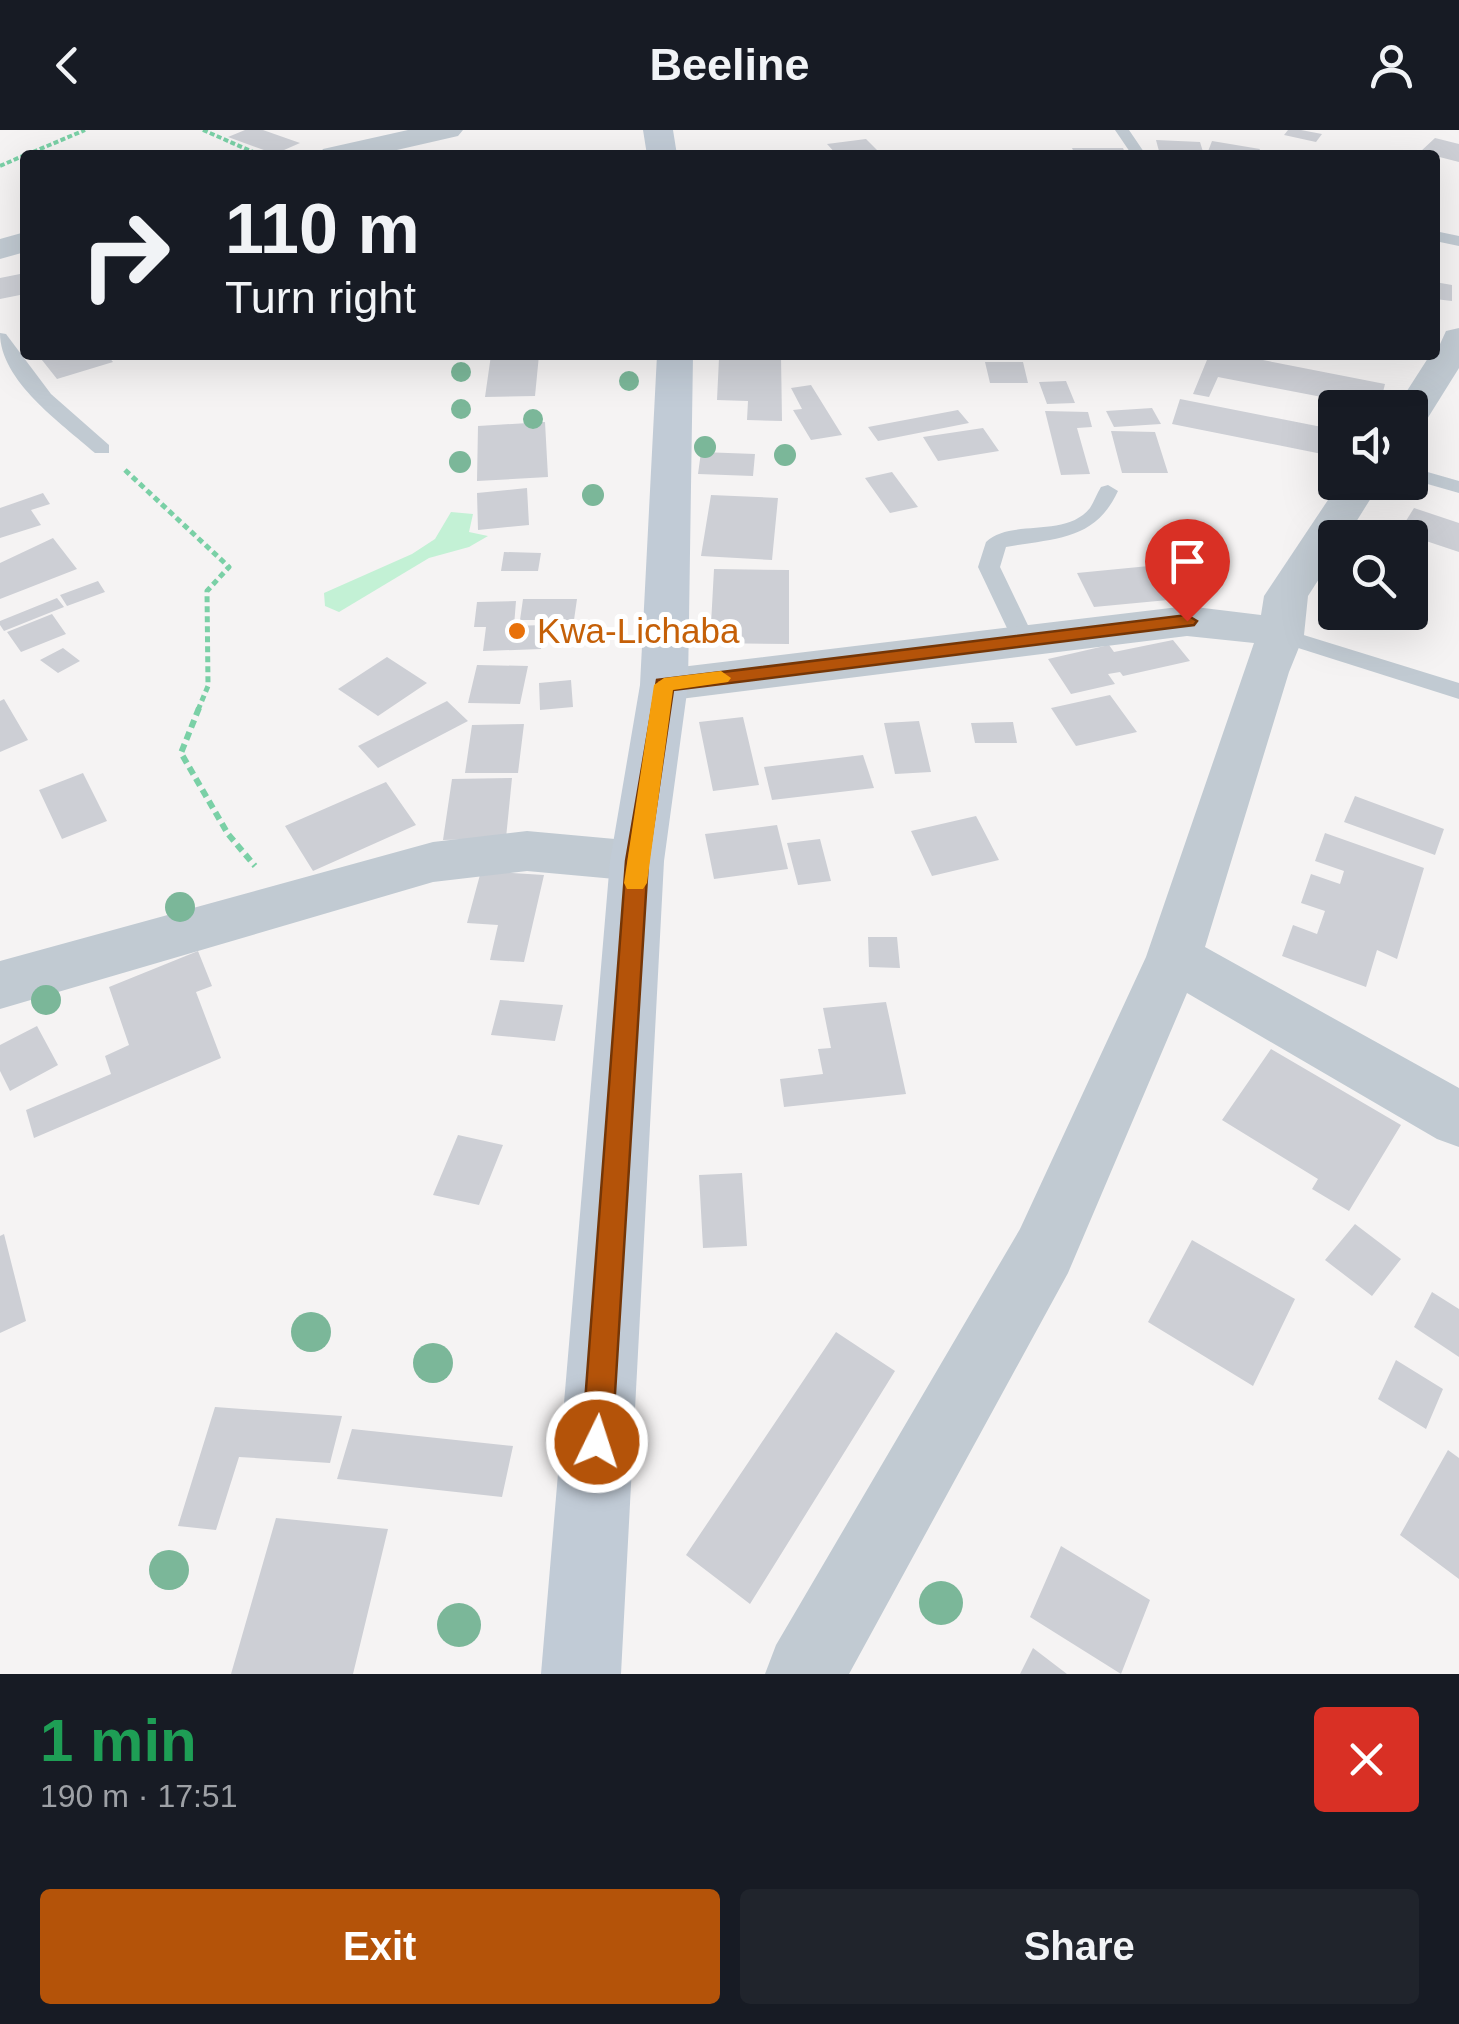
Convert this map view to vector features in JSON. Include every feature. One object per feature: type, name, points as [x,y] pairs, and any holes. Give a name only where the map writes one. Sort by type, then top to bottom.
[{"type":"main road","points":[[581,1674],[637,861],[664,685],[675,360]]},
{"type":"street","points":[[357,150],[448,130]]},
{"type":"street","points":[[1427,390],[1459,339]]},
{"type":"street","points":[[806,1674],[1044,1250],[1174,957],[1265,672],[1281,635],[1286,596],[1348,500]]},
{"type":"street","points":[[664,685],[1187,621],[1238,624],[1281,635]]},
{"type":"street","points":[[0,986],[286,901],[484,854],[527,851],[637,861]]},
{"type":"street","points":[[1174,957],[1459,1120]]},
{"type":"lane","points":[[0,338],[44,398],[102,449]]},
{"type":"lane","points":[[1428,478],[1459,486]]},
{"type":"lane","points":[[1023,640],[990,567],[998,542],[1068,530],[1097,514],[1108,491]]},
{"type":"lane","points":[[1281,635],[1459,691]]},
{"type":"path","points":[[38,150],[84,130]]},
{"type":"path","points":[[202,130],[248,150]]},
{"type":"path","points":[[102,449],[229,568],[207,591],[208,686],[181,752],[228,834],[286,901]]},
{"type":"green space","points":[[451,512],[473,514],[469,532],[488,536],[469,547],[429,558],[339,612],[325,606],[324,593],[412,554],[435,539]]},
{"type":"building","points":[[245,130],[263,130],[300,143],[284,150],[264,150],[228,137]]},
{"type":"building","points":[[1288,130],[1322,134],[1316,142],[1284,135]]},
{"type":"building","points":[[1435,138],[1459,144],[1459,162],[1440,157],[1440,150],[1422,150]]},
{"type":"building","points":[[866,139],[877,150],[832,150],[827,144]]},
{"type":"building","points":[[1156,140],[1200,142],[1202,150],[1159,150]]},
{"type":"building","points":[[1212,141],[1260,149],[1260,150],[1209,150]]},
{"type":"building","points":[[1072,148],[1124,150],[1073,150]]},
{"type":"building","points":[[20,274],[20,295],[0,299],[0,278]]},
{"type":"building","points":[[1440,283],[1452,285],[1452,301],[1440,300]]},
{"type":"building","points":[[42,360],[113,362],[57,379]]},
{"type":"building","points":[[490,360],[539,360],[535,396],[485,397]]},
{"type":"building","points":[[719,360],[781,360],[782,421],[747,420],[748,401],[717,400]]},
{"type":"building","points":[[1207,360],[1263,360],[1385,384],[1384,390],[1318,390],[1318,396],[1218,377],[1209,397],[1193,394]]},
{"type":"building","points":[[985,362],[1023,362],[1028,383],[990,383]]},
{"type":"building","points":[[1066,381],[1075,403],[1047,404],[1039,382]]},
{"type":"building","points":[[811,385],[842,435],[811,440],[793,410],[802,409],[791,388]]},
{"type":"building","points":[[1180,399],[1318,426],[1318,453],[1172,424]]},
{"type":"building","points":[[1152,408],[1161,424],[1114,427],[1106,411]]},
{"type":"building","points":[[958,410],[969,423],[878,441],[868,427]]},
{"type":"building","points":[[1045,411],[1088,412],[1092,427],[1077,428],[1090,474],[1061,475]]},
{"type":"building","points":[[545,422],[548,477],[477,481],[478,426]]},
{"type":"building","points":[[983,428],[999,451],[938,461],[923,437]]},
{"type":"building","points":[[1111,431],[1155,432],[1168,473],[1122,473]]},
{"type":"building","points":[[701,452],[755,454],[753,476],[698,474]]},
{"type":"building","points":[[892,472],[918,507],[890,513],[865,478]]},
{"type":"building","points":[[527,488],[529,525],[478,530],[477,493]]},
{"type":"building","points":[[43,493],[50,504],[31,510],[41,525],[0,538],[0,508]]},
{"type":"building","points":[[711,495],[778,498],[772,560],[701,556]]},
{"type":"building","points":[[1414,508],[1459,523],[1459,552],[1428,542],[1428,520],[1406,520]]},
{"type":"building","points":[[53,538],[77,569],[0,599],[0,563]]},
{"type":"building","points":[[504,552],[541,553],[538,571],[501,571]]},
{"type":"building","points":[[1149,566],[1168,600],[1094,607],[1077,573]]},
{"type":"building","points":[[714,569],[789,570],[789,644],[710,643]]},
{"type":"building","points":[[98,581],[105,592],[67,606],[60,595]]},
{"type":"building","points":[[57,598],[64,607],[4,631],[0,625],[0,621]]},
{"type":"building","points":[[523,599],[577,599],[574,620],[520,620]]},
{"type":"building","points":[[516,601],[514,626],[543,625],[541,649],[483,651],[486,627],[474,627],[477,602]]},
{"type":"building","points":[[52,614],[66,634],[21,652],[7,632]]},
{"type":"building","points":[[1173,640],[1190,661],[1123,676],[1120,672],[1108,674],[1115,684],[1071,694],[1048,659],[1109,645],[1114,652]]},
{"type":"building","points":[[63,648],[80,661],[58,673],[40,660]]},
{"type":"building","points":[[387,657],[427,683],[378,716],[338,689]]},
{"type":"building","points":[[477,665],[528,666],[520,704],[468,703]]},
{"type":"building","points":[[571,680],[573,707],[540,710],[539,683]]},
{"type":"building","points":[[1110,695],[1137,732],[1076,746],[1051,708]]},
{"type":"building","points":[[4,699],[28,740],[0,752],[0,701]]},
{"type":"building","points":[[447,701],[468,721],[378,768],[358,746]]},
{"type":"building","points":[[743,717],[759,785],[713,791],[699,722]]},
{"type":"building","points":[[919,721],[931,772],[895,774],[884,723]]},
{"type":"building","points":[[1013,722],[1017,743],[975,743],[971,723]]},
{"type":"building","points":[[524,724],[518,773],[465,773],[472,725]]},
{"type":"building","points":[[863,755],[874,788],[772,800],[764,767]]},
{"type":"building","points":[[83,773],[107,821],[62,839],[39,790]]},
{"type":"building","points":[[512,778],[506,838],[443,840],[452,779]]},
{"type":"building","points":[[386,782],[416,825],[313,871],[285,826]]},
{"type":"building","points":[[1355,796],[1444,829],[1435,855],[1344,822]]},
{"type":"building","points":[[976,816],[999,860],[932,876],[911,831]]},
{"type":"building","points":[[777,825],[788,869],[714,879],[705,834]]},
{"type":"building","points":[[1325,833],[1424,868],[1397,959],[1377,950],[1366,987],[1282,956],[1293,925],[1317,934],[1325,911],[1301,903],[1311,874],[1340,884],[1344,871],[1315,861]]},
{"type":"building","points":[[820,839],[831,881],[798,885],[787,843]]},
{"type":"building","points":[[481,871],[544,875],[524,962],[490,960],[498,925],[467,923]]},
{"type":"building","points":[[868,937],[897,937],[900,968],[869,967]]},
{"type":"building","points":[[198,951],[212,986],[196,992],[221,1058],[34,1138],[26,1110],[111,1074],[105,1056],[129,1045],[109,987]]},
{"type":"building","points":[[500,1000],[563,1005],[555,1041],[491,1035]]},
{"type":"building","points":[[886,1002],[906,1094],[784,1107],[780,1079],[823,1074],[818,1049],[831,1048],[823,1008]]},
{"type":"building","points":[[37,1026],[58,1065],[10,1091],[0,1071],[0,1045]]},
{"type":"building","points":[[1271,1049],[1401,1125],[1349,1211],[1312,1189],[1318,1179],[1222,1120]]},
{"type":"building","points":[[458,1135],[503,1145],[479,1205],[433,1195]]},
{"type":"building","points":[[742,1173],[747,1246],[703,1248],[699,1175]]},
{"type":"building","points":[[1355,1224],[1401,1259],[1372,1296],[1325,1260]]},
{"type":"building","points":[[4,1234],[26,1321],[0,1333],[0,1236]]},
{"type":"building","points":[[1192,1240],[1295,1299],[1253,1386],[1148,1322]]},
{"type":"building","points":[[1432,1292],[1459,1309],[1459,1357],[1414,1327]]},
{"type":"building","points":[[836,1332],[895,1371],[750,1604],[686,1555]]},
{"type":"building","points":[[1396,1360],[1443,1389],[1426,1429],[1378,1399]]},
{"type":"building","points":[[215,1407],[342,1416],[330,1463],[239,1457],[216,1530],[178,1526]]},
{"type":"building","points":[[352,1429],[513,1446],[502,1497],[337,1479]]},
{"type":"building","points":[[1448,1450],[1459,1458],[1459,1579],[1400,1535]]},
{"type":"building","points":[[276,1518],[388,1529],[353,1674],[231,1674]]},
{"type":"building","points":[[1061,1546],[1150,1600],[1121,1674],[1030,1617]]},
{"type":"building","points":[[1033,1648],[1067,1674],[1020,1674]]},
{"type":"slow traffic","points":[[635,883],[664,685],[721,678]]},
{"type":"place","name":"Kwa-Lichaba","points":[[517,631]]},
{"type":"route","points":[[597,1442],[637,861],[664,685],[1187,621]]}]
